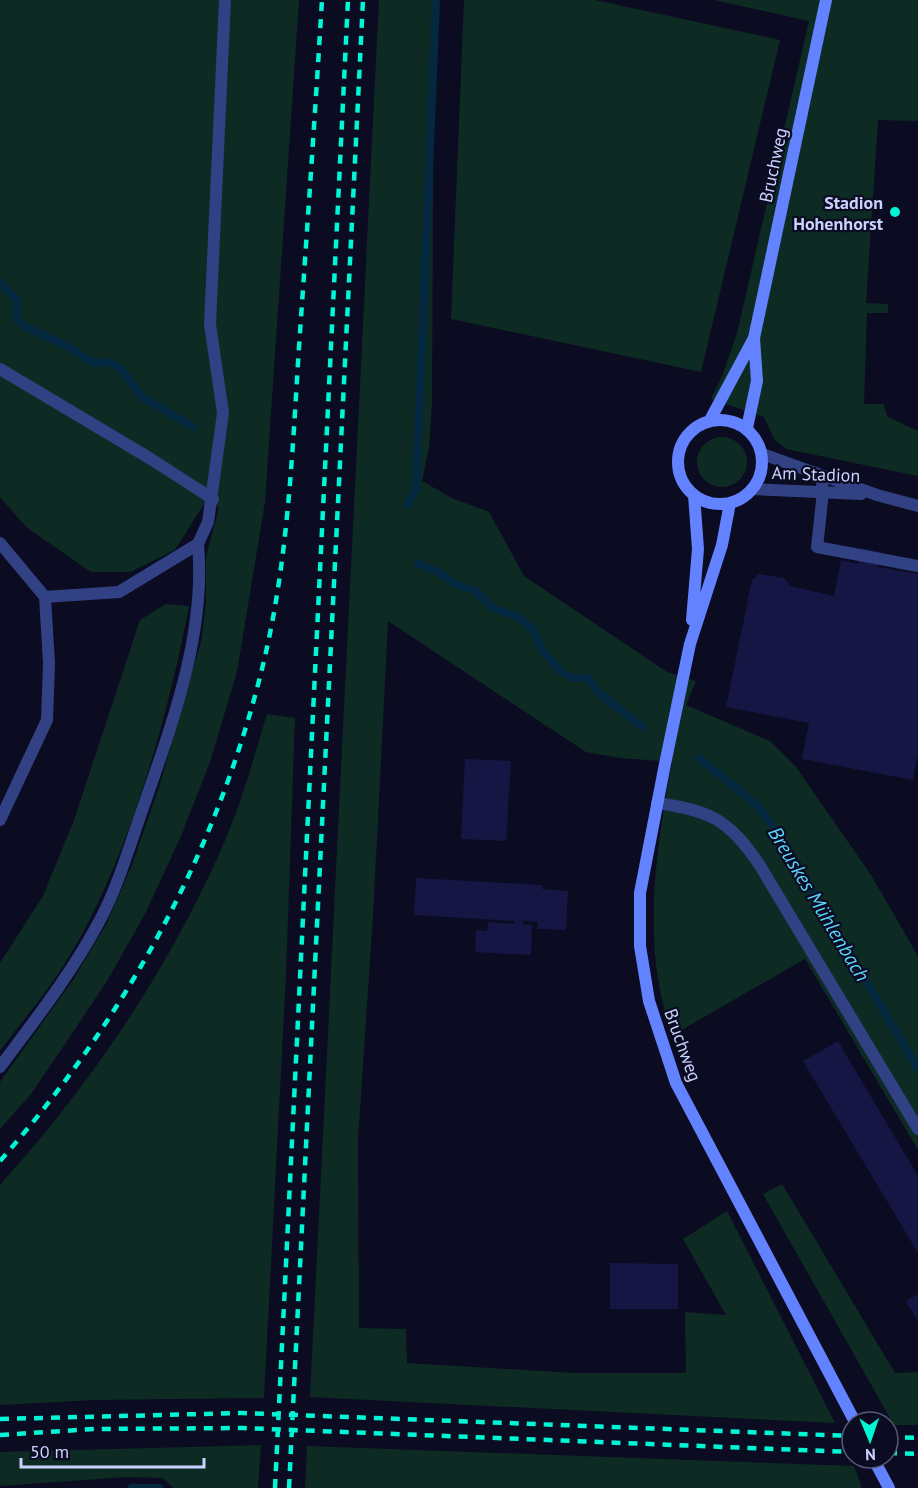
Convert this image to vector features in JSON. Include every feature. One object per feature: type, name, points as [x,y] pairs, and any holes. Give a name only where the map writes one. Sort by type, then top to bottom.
[{"type":"street","points":[[0,1067],[66,976],[100,920],[123,865],[175,707],[196,628],[201,575],[198,544],[208,522],[213,499],[223,413],[210,324],[225,0]]},
{"type":"street","name":"Bruchweg","points":[[747,428],[757,381],[754,338],[826,0]]},
{"type":"street","name":"Bruchweg","points":[[690,644],[698,549],[694,495],[684,485],[677,459],[687,434],[698,425],[710,420],[754,338]]},
{"type":"street","points":[[0,369],[151,459],[213,499]]},
{"type":"street","points":[[694,495],[711,503],[730,503],[743,498],[760,478],[762,454],[757,440],[747,428],[730,420],[710,420]]},
{"type":"street","name":"Am Stadion","points":[[762,454],[877,495],[918,506]]},
{"type":"street","points":[[821,475],[823,492],[817,547],[918,566]]},
{"type":"street","name":"Am Stadion","points":[[753,489],[877,495]]},
{"type":"street","name":"Bruchweg","points":[[730,503],[722,545],[690,644],[657,803],[640,892],[640,946],[649,1001],[676,1083],[849,1410]]},
{"type":"street","points":[[0,543],[45,597],[49,663],[47,720],[0,820]]},
{"type":"street","points":[[45,597],[119,592],[198,544]]},
{"type":"street","points":[[657,803],[680,806],[718,818],[739,835],[759,864],[918,1129]]},
{"type":"street","points":[[880,1470],[890,1488]]},
{"type":"green space","points":[[0,0],[299,0],[265,502],[237,672],[210,762],[181,836],[145,914],[107,981],[69,1038],[31,1094],[0,1129],[0,1082],[73,980],[107,923],[132,865],[159,787],[202,638],[206,600],[206,557],[219,507],[204,504],[175,550],[130,572],[91,572],[26,527],[0,497]]},
{"type":"green space","points":[[379,0],[434,0],[432,403],[429,447],[422,481],[452,498],[489,512],[524,576],[667,672],[696,681],[686,705],[770,741],[796,767],[871,875],[918,956],[918,1150],[805,959],[671,1036],[657,971],[654,911],[658,846],[672,762],[621,758],[586,752],[388,621],[373,916],[358,1140],[359,1328],[406,1329],[407,1363],[574,1373],[686,1373],[685,1312],[726,1315],[683,1239],[727,1211],[835,1423],[310,1397]]},
{"type":"green space","points":[[464,0],[595,0],[780,40],[701,372],[451,319]]},
{"type":"green space","points":[[714,0],[918,0],[918,121],[878,120],[866,303],[888,304],[888,313],[867,313],[864,404],[883,404],[888,417],[918,431],[918,476],[786,449],[774,439],[764,417],[711,399],[723,374],[737,333],[809,21]]},
{"type":"green space","points":[[722,437],[740,444],[747,462],[740,480],[722,487],[704,480],[697,462],[704,444]]},
{"type":"green space","points":[[166,604],[189,606],[169,699],[123,845],[82,935],[51,984],[0,1051],[0,963],[43,896],[74,820],[140,620]]},
{"type":"green space","points":[[267,714],[295,718],[286,974],[264,1398],[96,1400],[0,1405],[0,1185],[65,1108],[95,1068],[150,985],[175,942],[220,852],[234,818]]},
{"type":"green space","points":[[782,1184],[895,1373],[918,1372],[918,1425],[900,1425],[900,1410],[885,1410],[763,1194]]},
{"type":"green space","points":[[261,1445],[258,1488],[173,1488],[163,1478],[126,1477],[0,1486],[0,1452]]},
{"type":"green space","points":[[307,1446],[840,1465],[840,1470],[855,1470],[862,1488],[305,1488]]},
{"type":"building","points":[[861,548],[881,552],[878,567],[918,574],[918,753],[913,780],[802,759],[809,723],[726,707],[752,580],[759,574],[784,578],[790,586],[834,596],[841,560],[858,564]]},
{"type":"building","points":[[465,759],[511,761],[506,841],[461,839]]},
{"type":"building","points":[[416,878],[542,885],[542,889],[568,891],[566,930],[537,929],[538,922],[523,921],[522,924],[532,925],[531,955],[475,952],[476,930],[487,931],[488,922],[514,924],[514,921],[414,915]]},
{"type":"building","points":[[838,1041],[918,1176],[918,1253],[803,1061]]},
{"type":"building","points":[[610,1263],[678,1264],[678,1309],[610,1309]]},
{"type":"building","points":[[918,1294],[918,1321],[906,1301]]},
{"type":"waterway","points":[[407,505],[416,489],[436,0]]},
{"type":"waterway","name":"Breuskes Mühlenbach","points":[[0,282],[17,300],[17,319],[25,327],[68,346],[91,362],[110,363],[121,369],[142,397],[193,427]]},
{"type":"waterway","name":"Breuskes Mühlenbach","points":[[418,563],[443,575],[454,584],[474,590],[493,608],[516,616],[532,628],[543,651],[561,672],[573,678],[588,678],[600,694],[643,727]]},
{"type":"waterway","name":"Breuskes Mühlenbach","points":[[699,758],[757,805],[784,842],[918,1069]]},
{"type":"waterway","points":[[132,1488],[159,1488]]},
{"type":"railway","points":[[0,1161],[87,1051],[125,993],[160,933],[191,871],[218,807],[242,741],[261,673],[277,592],[288,511],[322,0]]},
{"type":"railway","points":[[275,1488],[348,0]]},
{"type":"railway","points":[[289,1488],[363,0]]},
{"type":"railway","points":[[0,1419],[242,1413],[840,1436]]},
{"type":"railway","points":[[0,1435],[94,1429],[243,1428],[840,1452]]},
{"type":"railway","points":[[900,1437],[918,1438]]},
{"type":"railway","points":[[900,1453],[918,1454]]},
{"type":"place","name":"Stadion Hohenhorst","points":[[895,212]]}]
